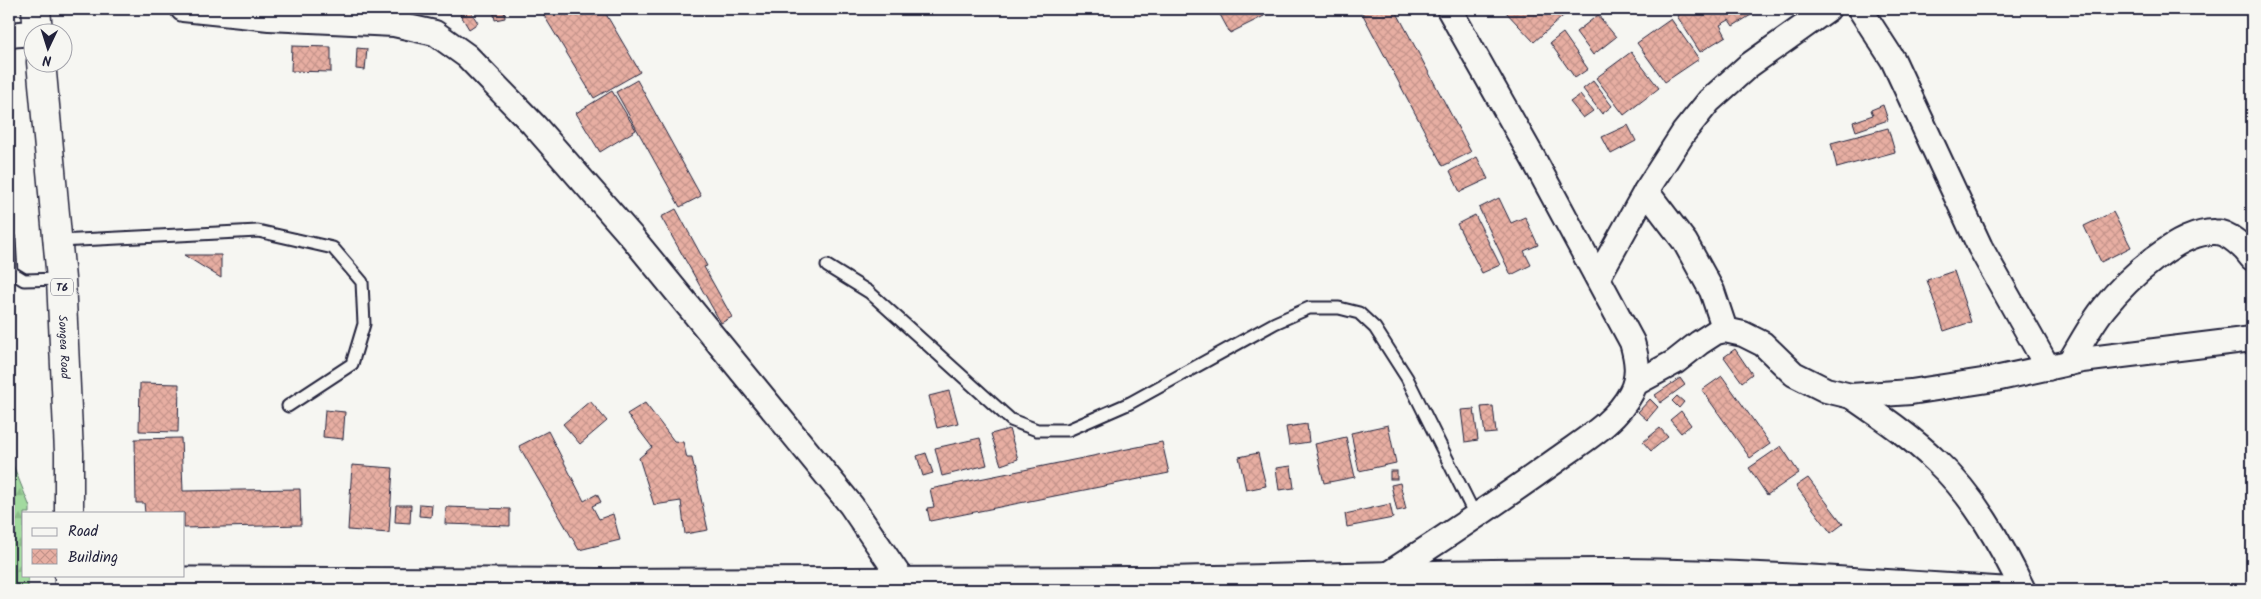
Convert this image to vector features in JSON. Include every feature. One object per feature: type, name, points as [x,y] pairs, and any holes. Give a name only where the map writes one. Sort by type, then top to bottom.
[{"type":"highway","points":[[36,9],[37,22]]},
{"type":"highway","name":"Songea Road","points":[[42,72],[62,279],[69,453],[69,512]]},
{"type":"street","points":[[183,9],[269,18],[394,24],[435,33],[467,56],[533,124],[632,237],[851,505],[902,580]]},
{"type":"street","points":[[1387,575],[1476,517],[1612,419],[1630,395],[1636,383],[1638,360],[1632,342],[1598,277],[1449,9]]},
{"type":"street","points":[[1598,277],[1646,192],[1684,132],[1709,101],[1748,66],[1828,9]]},
{"type":"street","points":[[1860,9],[1893,60],[1980,247],[2059,365]]},
{"type":"street","points":[[9,35],[22,33]]},
{"type":"street","points":[[1646,192],[1685,242],[1712,292],[1725,330]]},
{"type":"street","points":[[2059,365],[2104,308],[2148,262],[2191,237],[2215,232],[2226,234],[2252,258]]},
{"type":"street","points":[[1636,383],[1675,362],[1716,332],[1725,330],[1743,334],[1763,344],[1794,374],[1826,390],[1851,396],[1911,392],[2059,365],[2250,338]]},
{"type":"street","points":[[1851,396],[1897,428],[1937,461],[1960,487],[2003,548],[2024,590]]},
{"type":"street","points":[[69,582],[521,586],[1387,575],[1464,581],[1623,571],[1775,574],[2012,590]]},
{"type":"lane","points":[[59,241],[258,231],[333,248],[362,282],[364,324],[352,364],[288,406]]},
{"type":"lane","points":[[9,239],[11,272],[24,280],[62,279]]},
{"type":"lane","points":[[827,266],[876,298],[1011,420],[1037,430],[1068,430],[1130,403],[1275,323],[1309,308],[1339,308],[1359,313],[1375,328],[1407,378],[1476,517]]},
{"type":"green space","points":[[9,455],[30,507],[30,512],[22,512],[22,576],[28,576],[28,590],[9,590]]},
{"type":"building","points":[[469,9],[478,23],[469,29],[460,14]]},
{"type":"building","points":[[493,9],[504,9],[505,18],[495,20]]},
{"type":"building","points":[[540,9],[603,9],[640,72],[594,98]]},
{"type":"building","points":[[1217,9],[1260,9],[1264,16],[1230,33]]},
{"type":"building","points":[[1371,9],[1395,9],[1471,152],[1443,166],[1362,13]]},
{"type":"building","points":[[1505,9],[1571,9],[1534,42]]},
{"type":"building","points":[[1689,9],[1761,9],[1733,26],[1729,20],[1720,25],[1726,36],[1700,52],[1677,16]]},
{"type":"building","points":[[1598,15],[1616,37],[1593,55],[1576,32]]},
{"type":"building","points":[[1671,19],[1699,59],[1665,82],[1637,43]]},
{"type":"building","points":[[1563,33],[1588,69],[1575,78],[1550,43]]},
{"type":"building","points":[[292,46],[331,47],[331,72],[291,71]]},
{"type":"building","points":[[357,48],[367,49],[365,70],[356,69]]},
{"type":"building","points":[[1631,52],[1659,88],[1624,115],[1596,78]]},
{"type":"building","points":[[637,80],[701,196],[680,207],[616,92]]},
{"type":"building","points":[[1593,81],[1612,106],[1602,114],[1583,89]]},
{"type":"building","points":[[612,91],[636,130],[600,152],[576,113]]},
{"type":"building","points":[[1580,95],[1593,111],[1583,118],[1570,102]]},
{"type":"building","points":[[1883,105],[1888,120],[1856,131],[1853,122],[1873,115],[1871,110]]},
{"type":"building","points":[[1628,125],[1636,141],[1611,154],[1602,137]]},
{"type":"building","points":[[1888,128],[1895,152],[1837,168],[1831,143]]},
{"type":"building","points":[[1477,157],[1488,179],[1460,192],[1450,171]]},
{"type":"building","points":[[1499,198],[1511,223],[1525,217],[1538,245],[1524,251],[1531,265],[1511,275],[1479,208]]},
{"type":"building","points":[[676,209],[707,266],[704,267],[732,317],[721,323],[661,217]]},
{"type":"building","points":[[2113,212],[2131,247],[2101,262],[2084,226]]},
{"type":"building","points":[[1475,215],[1500,265],[1482,273],[1457,224]]},
{"type":"building","points":[[184,255],[221,255],[221,278]]},
{"type":"building","points":[[1954,271],[1971,322],[1944,331],[1927,280]]},
{"type":"building","points":[[1735,349],[1752,374],[1742,382],[1724,357]]},
{"type":"building","points":[[1722,376],[1770,444],[1750,458],[1702,390]]},
{"type":"building","points":[[1680,378],[1685,385],[1660,403],[1655,395]]},
{"type":"building","points":[[140,383],[179,384],[178,432],[139,431]]},
{"type":"building","points":[[949,391],[958,423],[937,428],[929,396]]},
{"type":"building","points":[[1677,396],[1684,402],[1679,408],[1672,401]]},
{"type":"building","points":[[1650,399],[1658,407],[1647,420],[1638,412]]},
{"type":"building","points":[[590,401],[607,421],[580,444],[563,424]]},
{"type":"building","points":[[645,403],[674,441],[683,442],[687,458],[692,458],[708,530],[685,534],[681,501],[654,505],[639,458],[652,447],[627,414]]},
{"type":"building","points":[[1493,406],[1496,433],[1485,434],[1481,407]]},
{"type":"building","points":[[1474,409],[1478,440],[1465,442],[1461,410]]},
{"type":"building","points":[[325,410],[345,412],[343,439],[323,437]]},
{"type":"building","points":[[1681,411],[1691,425],[1681,433],[1670,420]]},
{"type":"building","points":[[1307,424],[1309,442],[1289,445],[1286,427]]},
{"type":"building","points":[[1388,425],[1396,463],[1359,471],[1351,433]]},
{"type":"building","points":[[1660,428],[1668,437],[1651,451],[1643,442]]},
{"type":"building","points":[[1009,429],[1018,459],[1001,465],[991,434]]},
{"type":"building","points":[[548,431],[584,501],[597,494],[601,502],[592,506],[599,519],[613,514],[620,540],[579,550],[519,446]]},
{"type":"building","points":[[1346,437],[1355,477],[1324,483],[1315,444]]},
{"type":"building","points":[[181,438],[183,491],[300,489],[301,525],[185,528],[185,512],[145,512],[144,503],[136,503],[135,439]]},
{"type":"building","points":[[980,438],[987,465],[942,476],[935,448]]},
{"type":"building","points":[[1162,442],[1169,473],[930,521],[927,508],[934,507],[930,489]]},
{"type":"building","points":[[1781,446],[1799,473],[1767,495],[1749,468]]},
{"type":"building","points":[[926,453],[933,473],[923,476],[917,456]]},
{"type":"building","points":[[1258,453],[1266,486],[1246,490],[1239,457]]},
{"type":"building","points":[[352,465],[393,468],[389,533],[348,530]]},
{"type":"building","points":[[1291,466],[1294,488],[1279,490],[1276,468]]},
{"type":"building","points":[[1390,471],[1397,471],[1397,479],[1390,479]]},
{"type":"building","points":[[1808,478],[1843,524],[1831,533],[1796,486]]},
{"type":"building","points":[[1400,483],[1406,509],[1397,511],[1391,485]]},
{"type":"building","points":[[420,504],[432,505],[431,517],[419,516]]},
{"type":"building","points":[[1390,504],[1393,518],[1347,527],[1345,514]]},
{"type":"building","points":[[396,505],[411,505],[410,523],[395,522]]},
{"type":"building","points":[[446,507],[510,509],[510,526],[445,524]]}]
